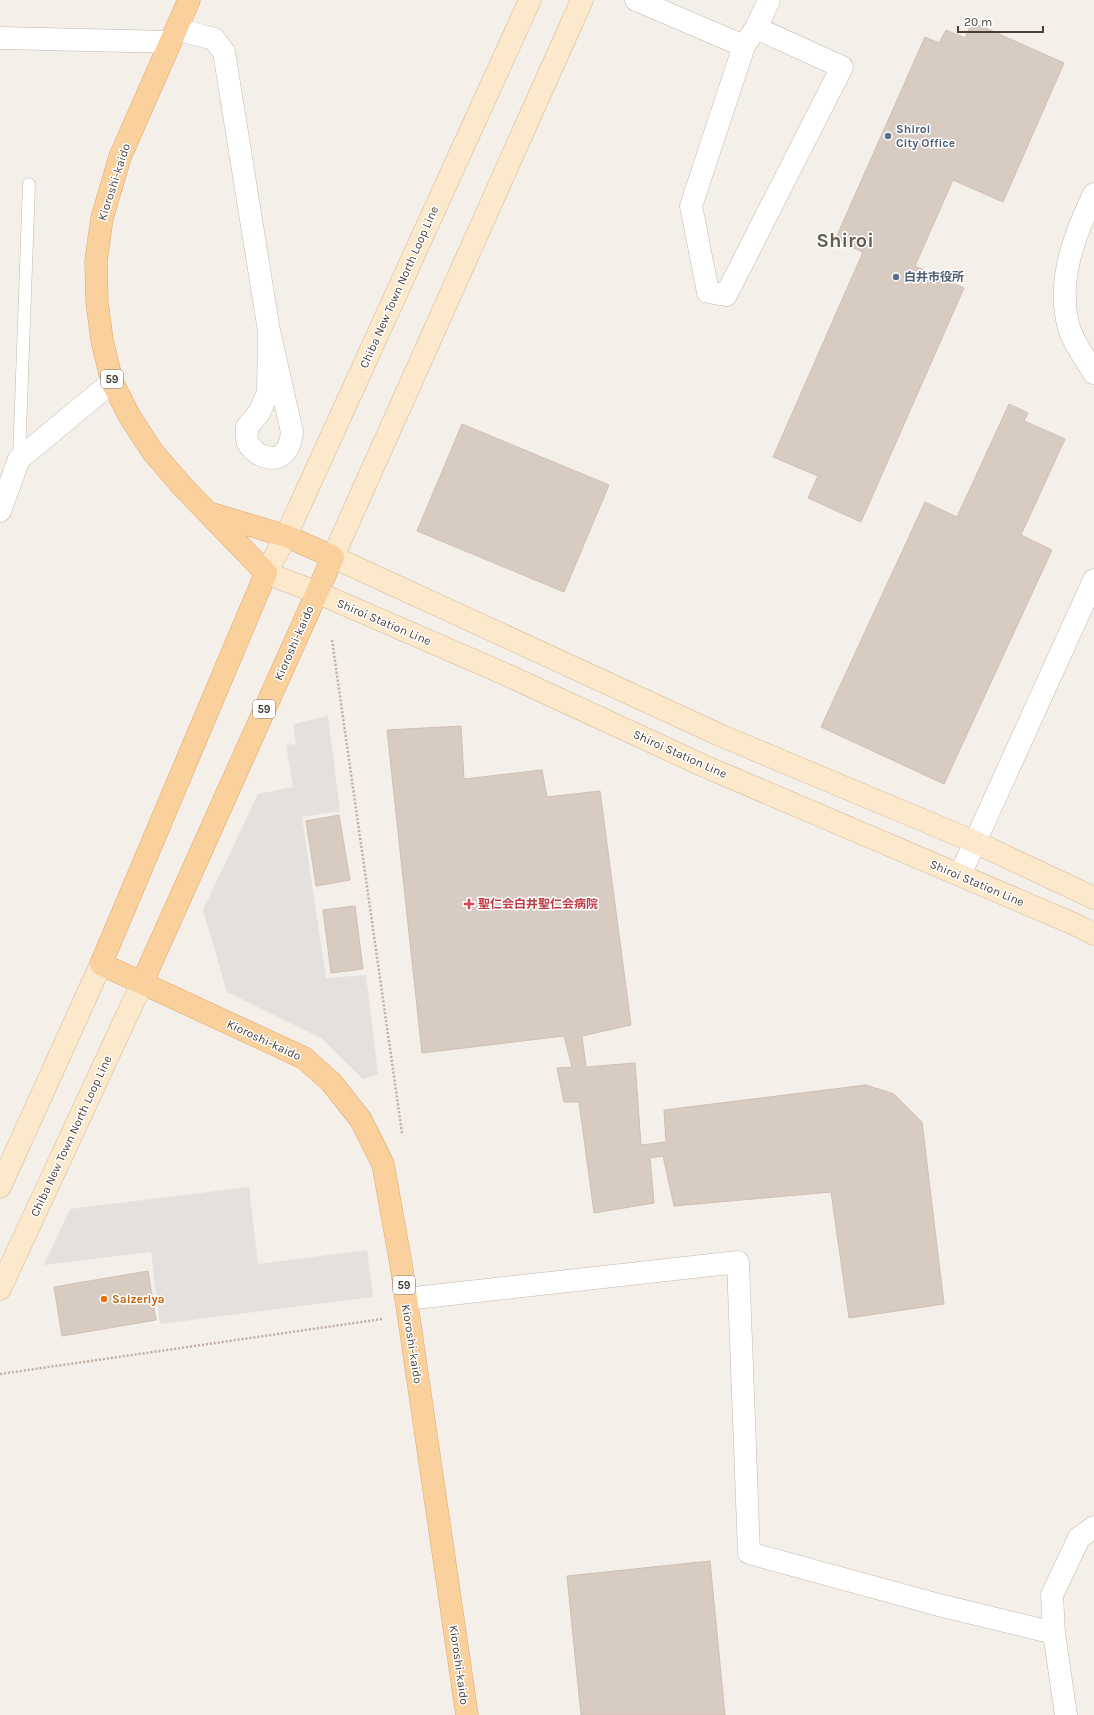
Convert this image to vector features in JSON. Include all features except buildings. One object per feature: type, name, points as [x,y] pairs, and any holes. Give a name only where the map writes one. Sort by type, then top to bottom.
[{"type":"main road","name":"Kioroshi-kaido","points":[[188,0],[120,157],[102,218],[96,261],[97,302],[102,340],[112,382],[130,417],[152,451],[206,512],[266,573]]},
{"type":"main road","name":"Chiba New Town North Loop Line","points":[[266,573],[286,536],[530,0]]},
{"type":"main road","points":[[333,557],[582,0]]},
{"type":"main road","points":[[206,512],[286,536],[722,736],[975,842],[1094,898]]},
{"type":"main road","name":"Kioroshi-kaido","points":[[142,983],[333,557]]},
{"type":"main road","points":[[0,1187],[101,964],[266,573]]},
{"type":"main road","name":"Shiroi Station Line","points":[[266,573],[316,592],[507,675],[704,766],[1074,924],[1094,934]]},
{"type":"main road","name":"Kioroshi-kaido","points":[[101,964],[304,1058],[331,1082],[361,1120],[383,1164],[407,1307],[466,1715]]},
{"type":"main road","name":"Chiba New Town North Loop Line","points":[[0,1289],[142,983]]},
{"type":"street","points":[[636,0],[744,46]]},
{"type":"street","points":[[756,28],[842,67],[726,295],[708,292],[691,206],[744,46],[756,28],[768,0]]},
{"type":"street","points":[[0,38],[173,36],[214,39],[224,52],[269,331],[292,432],[290,445],[284,454],[271,458],[256,454],[247,442],[247,427],[259,413],[268,393],[269,331]]},
{"type":"street","points":[[1094,194],[1082,219],[1067,264],[1064,300],[1068,326],[1094,373]]},
{"type":"street","points":[[2,502],[19,459],[112,382]]},
{"type":"street","points":[[960,875],[1094,580]]},
{"type":"street","points":[[407,1307],[738,1262],[749,1553],[939,1605],[1054,1633]]},
{"type":"street","points":[[1066,1715],[1054,1633],[1052,1595],[1079,1538],[1094,1527]]},
{"type":"lane","points":[[19,459],[29,184]]},
{"type":"path","points":[[332,640],[402,1133]]},
{"type":"path","points":[[0,1374],[407,1307]]},
{"type":"shaded area","points":[[328,716],[340,811],[302,817],[326,978],[366,975],[378,1074],[363,1079],[321,1038],[227,992],[203,910],[258,794],[293,787],[286,745],[296,744],[293,724]]},
{"type":"shaded area","points":[[249,1187],[258,1264],[367,1250],[373,1297],[160,1324],[151,1252],[44,1265],[70,1209]]},
{"type":"place","name":"Shiroi City Office","points":[[888,136]]},
{"type":"place","name":"白井市役所","points":[[896,277]]},
{"type":"place","name":"聖仁会白井聖仁会病院","points":[[469,904]]},
{"type":"place","name":"Saizeriya","points":[[104,1299]]},
{"type":"district","name":"Shiroi","points":[[845,240]]}]
